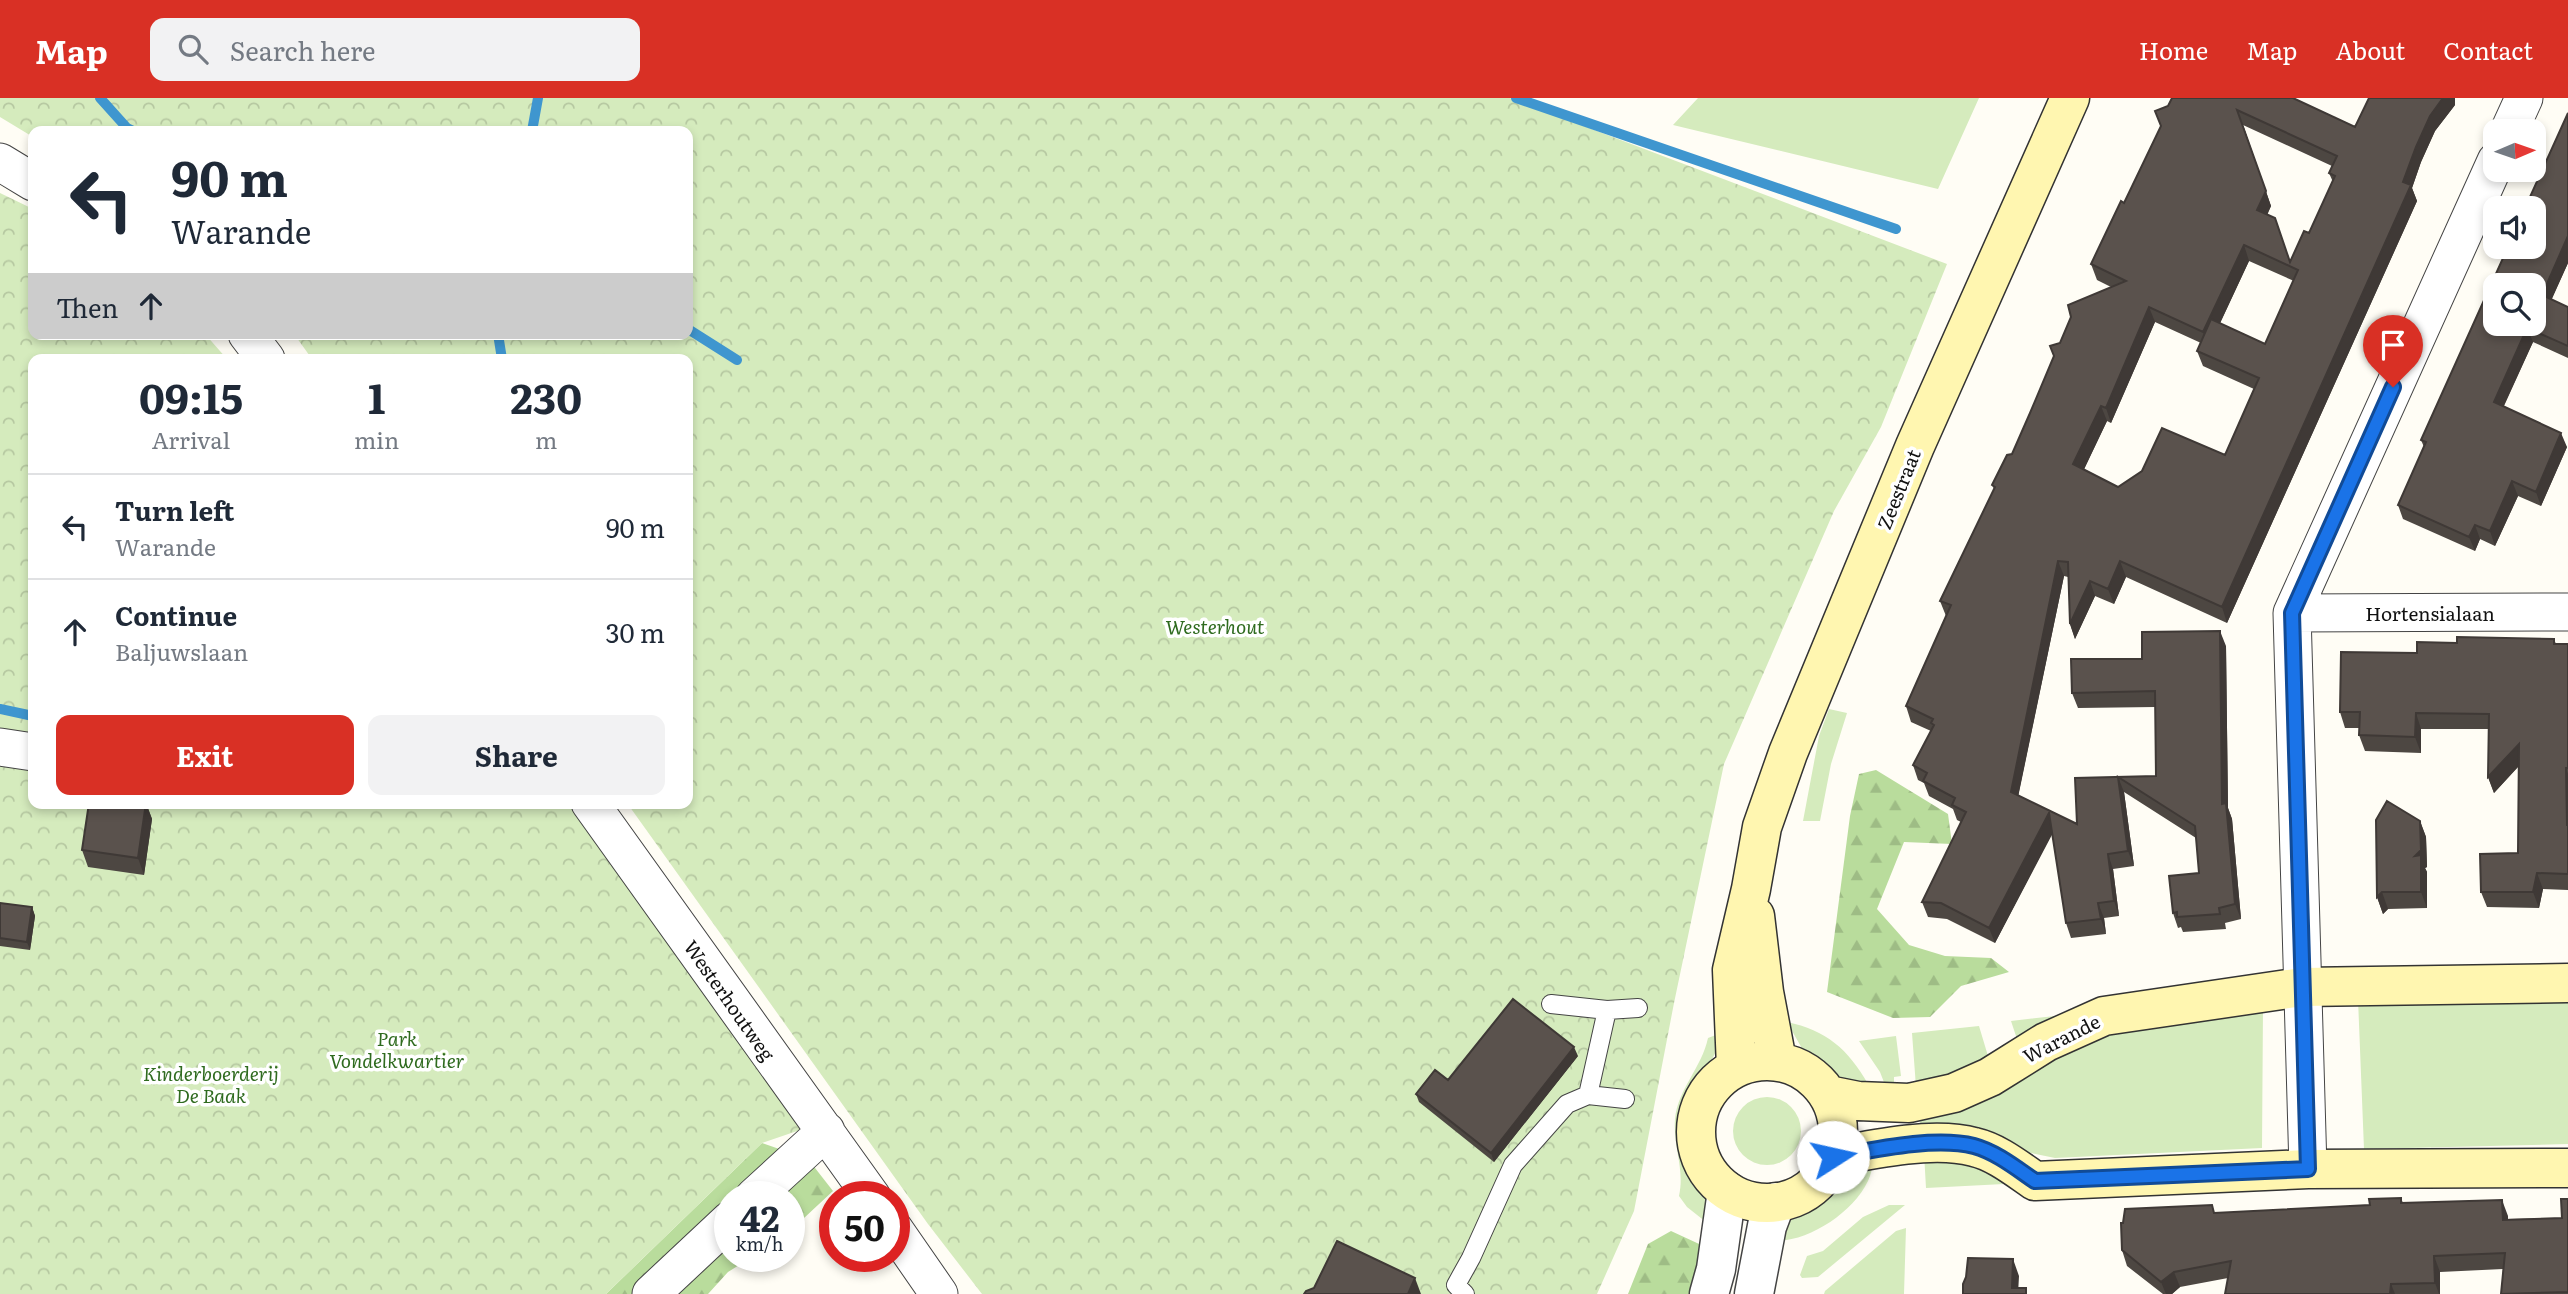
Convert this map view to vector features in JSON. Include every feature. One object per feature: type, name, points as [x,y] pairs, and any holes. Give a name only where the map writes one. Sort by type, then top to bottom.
[{"type":"main road","name":"Zeestraat","points":[[1736,1067],[1732,970],[1762,827],[1788,753],[1915,446],[2070,98]]},
{"type":"main road","name":"Zeestraat","points":[[1751,889],[1764,992],[1777,1061]]},
{"type":"main road","name":"Warande","points":[[1828,1096],[1897,1103],[1943,1096],[1990,1077],[2046,1042],[2104,1016],[2302,987],[2568,983]]},
{"type":"main road","points":[[1777,1061],[1798,1067],[1815,1079],[1828,1096],[1836,1115],[1838,1136],[1827,1170],[1805,1192],[1776,1202],[1756,1202],[1727,1191],[1712,1177],[1701,1158],[1696,1138],[1697,1116],[1705,1096],[1718,1079],[1736,1067],[1749,1063],[1777,1061]]},
{"type":"main road","points":[[1833,1157],[1887,1147],[1942,1144],[1974,1146],[2006,1161],[2035,1181],[2308,1169],[2568,1168]]},
{"type":"street","points":[[2514,119],[2524,98]]},
{"type":"street","points":[[0,162],[28,179]]},
{"type":"street","points":[[2308,1169],[2292,613],[2487,182]]},
{"type":"street","points":[[252,340],[262,354]]},
{"type":"street","name":"Hortensialaan","points":[[2292,613],[2568,612]]},
{"type":"street","points":[[0,747],[28,751]]},
{"type":"street","name":"Westerhoutweg","points":[[594,809],[861,1181]]},
{"type":"street","points":[[771,1181],[826,1131]]},
{"type":"street","points":[[1709,1294],[1718,1255],[1727,1191]]},
{"type":"street","points":[[1754,1294],[1767,1226],[1776,1202]]},
{"type":"street","points":[[651,1294],[714,1235]]},
{"type":"street","points":[[910,1252],[939,1294]]},
{"type":"lane","points":[[1551,1003],[1607,1010],[1638,1008]]},
{"type":"lane","points":[[1588,1096],[1607,1010]]},
{"type":"lane","points":[[1465,1294],[1456,1284],[1471,1258],[1513,1165],[1567,1104],[1588,1096],[1625,1099]]},
{"type":"green space","name":"Westerhout","points":[[0,98],[1510,98],[1947,264],[1881,427],[1834,511],[1724,764],[1634,1211],[1597,1294],[982,1294],[910,1199],[910,1181],[897,1181],[631,809],[693,809],[693,354],[308,354],[298,340],[693,340],[693,126],[28,126],[28,134],[0,117]]},
{"type":"green space","points":[[1698,98],[1979,98],[1938,189],[1673,125]]},
{"type":"green space","name":"Park Vondelkwartier","points":[[0,193],[28,207],[28,340],[210,340],[223,354],[28,354],[28,809],[575,809],[803,1129],[762,1143],[723,1181],[714,1181],[714,1189],[606,1294],[0,1294]]},
{"type":"green space","points":[[1829,709],[1847,713],[1831,764],[1820,821],[1803,821],[1819,736]]},
{"type":"green space","points":[[1876,770],[1948,814],[1952,844],[1904,842],[1877,909],[1909,945],[1945,956],[1991,958],[2009,972],[1961,986],[1930,1017],[1893,1018],[1827,992],[1850,816],[1859,774]]},
{"type":"green space","points":[[2568,997],[2568,1144],[2364,1149],[2358,999]]},
{"type":"green space","points":[[2263,1007],[2262,1148],[2055,1158],[1921,1130],[1919,1111],[2100,1030]]},
{"type":"green space","points":[[2072,1014],[2020,1048],[2011,1021]]},
{"type":"green space","points":[[1787,1022],[1813,1030],[1835,1043],[1868,1084],[1841,1081],[1804,1052]]},
{"type":"green space","points":[[1979,1026],[1991,1066],[1916,1087],[1912,1033]]},
{"type":"green space","points":[[1721,1033],[1715,1053],[1688,1095],[1681,1130],[1684,1154],[1699,1178],[1711,1226],[1687,1207],[1679,1196],[1681,1176],[1675,1119],[1681,1098],[1701,1059],[1708,1038]]},
{"type":"green space","points":[[1896,1036],[1901,1076],[1894,1077],[1894,1089],[1887,1090],[1880,1072],[1859,1041]]},
{"type":"green space","points":[[1767,1097],[1780,1100],[1791,1107],[1798,1118],[1801,1131],[1798,1144],[1791,1155],[1780,1162],[1767,1165],[1754,1162],[1743,1155],[1736,1144],[1733,1131],[1736,1118],[1743,1107],[1754,1100]]},
{"type":"green space","points":[[762,1143],[808,1159],[825,1181],[819,1181],[819,1204],[805,1217],[805,1181],[723,1181]]},
{"type":"green space","points":[[1924,1153],[1949,1156],[2003,1176],[2004,1184],[1926,1188]]},
{"type":"green space","points":[[1874,1160],[1869,1179],[1842,1213],[1805,1235],[1779,1241],[1791,1219],[1860,1165]]},
{"type":"green space","points":[[714,1189],[714,1272],[728,1272],[708,1294],[606,1294]]},
{"type":"green space","points":[[1889,1205],[1905,1205],[1818,1277],[1802,1278],[1800,1275],[1807,1256],[1823,1251],[1863,1217]]},
{"type":"green space","points":[[1906,1228],[1904,1294],[1824,1294],[1896,1231]]},
{"type":"green space","points":[[1671,1231],[1710,1249],[1702,1294],[1628,1294],[1648,1244]]},
{"type":"building","points":[[2172,98],[2293,98],[2355,127],[2369,98],[2443,98],[2430,116],[2403,182],[2411,185],[2222,607],[2120,561],[2108,589],[2090,581],[2070,624],[2068,562],[2058,561],[2011,792],[2077,824],[2075,778],[2156,776],[2155,691],[2072,693],[2071,659],[2142,659],[2142,632],[2220,631],[2222,804],[2226,803],[2235,904],[2219,908],[2220,914],[2177,917],[2177,912],[2173,913],[2169,876],[2199,873],[2195,826],[2118,777],[2128,851],[2108,854],[2114,901],[2098,903],[2101,919],[2066,923],[2049,813],[1989,928],[1941,903],[1922,902],[1966,812],[1952,805],[1955,798],[1923,781],[1927,773],[1913,765],[1934,725],[1931,723],[1933,719],[1906,706],[1951,605],[1940,601],[1995,487],[1992,485],[2007,455],[2012,454],[2030,413],[2054,356],[2050,346],[2060,343],[2071,317],[2068,305],[2126,281],[2091,264],[2161,126],[2155,111],[2168,106]],"holes":[[[2237,110],[2337,156],[2329,173],[2335,176],[2309,233],[2304,231],[2290,262],[2275,218],[2257,210],[2266,191]],[[2244,245],[2298,270],[2265,344],[2211,319],[2197,351],[2259,378],[2225,455],[2162,428],[2142,471],[2118,487],[2073,464],[2101,406],[2106,408],[2149,307],[2203,332]]]},
{"type":"building","points":[[2568,113],[2568,236],[2546,286],[2546,273],[2496,273],[2503,259],[2546,259],[2546,196],[2530,196],[2537,182],[2546,182],[2546,162]]},
{"type":"building","points":[[2546,297],[2568,307],[2568,346],[2545,336]]},
{"type":"building","points":[[2483,302],[2483,336],[2523,336],[2494,402],[2561,433],[2536,492],[2512,481],[2490,531],[2475,525],[2469,537],[2398,505],[2426,442],[2421,440]]},
{"type":"building","points":[[2457,637],[2554,639],[2554,644],[2568,644],[2568,874],[2537,873],[2533,892],[2481,892],[2480,854],[2518,853],[2519,744],[2488,777],[2489,714],[2416,713],[2415,737],[2359,735],[2360,712],[2340,712],[2341,652],[2417,653],[2417,642],[2457,643]]},
{"type":"building","points":[[2387,801],[2420,821],[2421,850],[2415,856],[2421,855],[2421,892],[2382,892],[2377,897],[2376,820]]},
{"type":"building","points":[[88,809],[145,809],[138,858],[82,850]]},
{"type":"building","points":[[0,903],[32,907],[27,942],[0,938]]},
{"type":"building","points":[[1513,999],[1574,1047],[1491,1153],[1416,1094],[1435,1070],[1448,1080]]},
{"type":"building","points":[[2401,1198],[2401,1203],[2502,1200],[2503,1220],[2562,1218],[2561,1199],[2568,1199],[2568,1292],[2501,1294],[2505,1253],[2434,1256],[2435,1283],[2391,1284],[2390,1294],[2225,1294],[2231,1261],[2174,1272],[2161,1282],[2122,1250],[2121,1223],[2125,1209],[2212,1205],[2214,1213],[2370,1205],[2369,1199]]},
{"type":"building","points":[[1337,1241],[1415,1278],[1408,1294],[1304,1294],[1314,1288]]},
{"type":"building","points":[[1968,1258],[2013,1259],[2012,1288],[2026,1288],[2026,1294],[1963,1294]]},
{"type":"waterway","points":[[100,98],[125,126]]},
{"type":"waterway","points":[[533,126],[538,98]]},
{"type":"waterway","points":[[1516,98],[1896,229]]},
{"type":"waterway","points":[[693,332],[737,360]]},
{"type":"waterway","points":[[499,340],[501,354]]},
{"type":"waterway","points":[[0,709],[28,715]]},
{"type":"route","points":[[1833,1157],[1887,1147],[1942,1144],[1974,1146],[2006,1161],[2035,1181],[2308,1169],[2292,613],[2393,387]]},
{"type":"park label","name":"Kinderboerderij De Baak","points":[[211,1084]]}]
